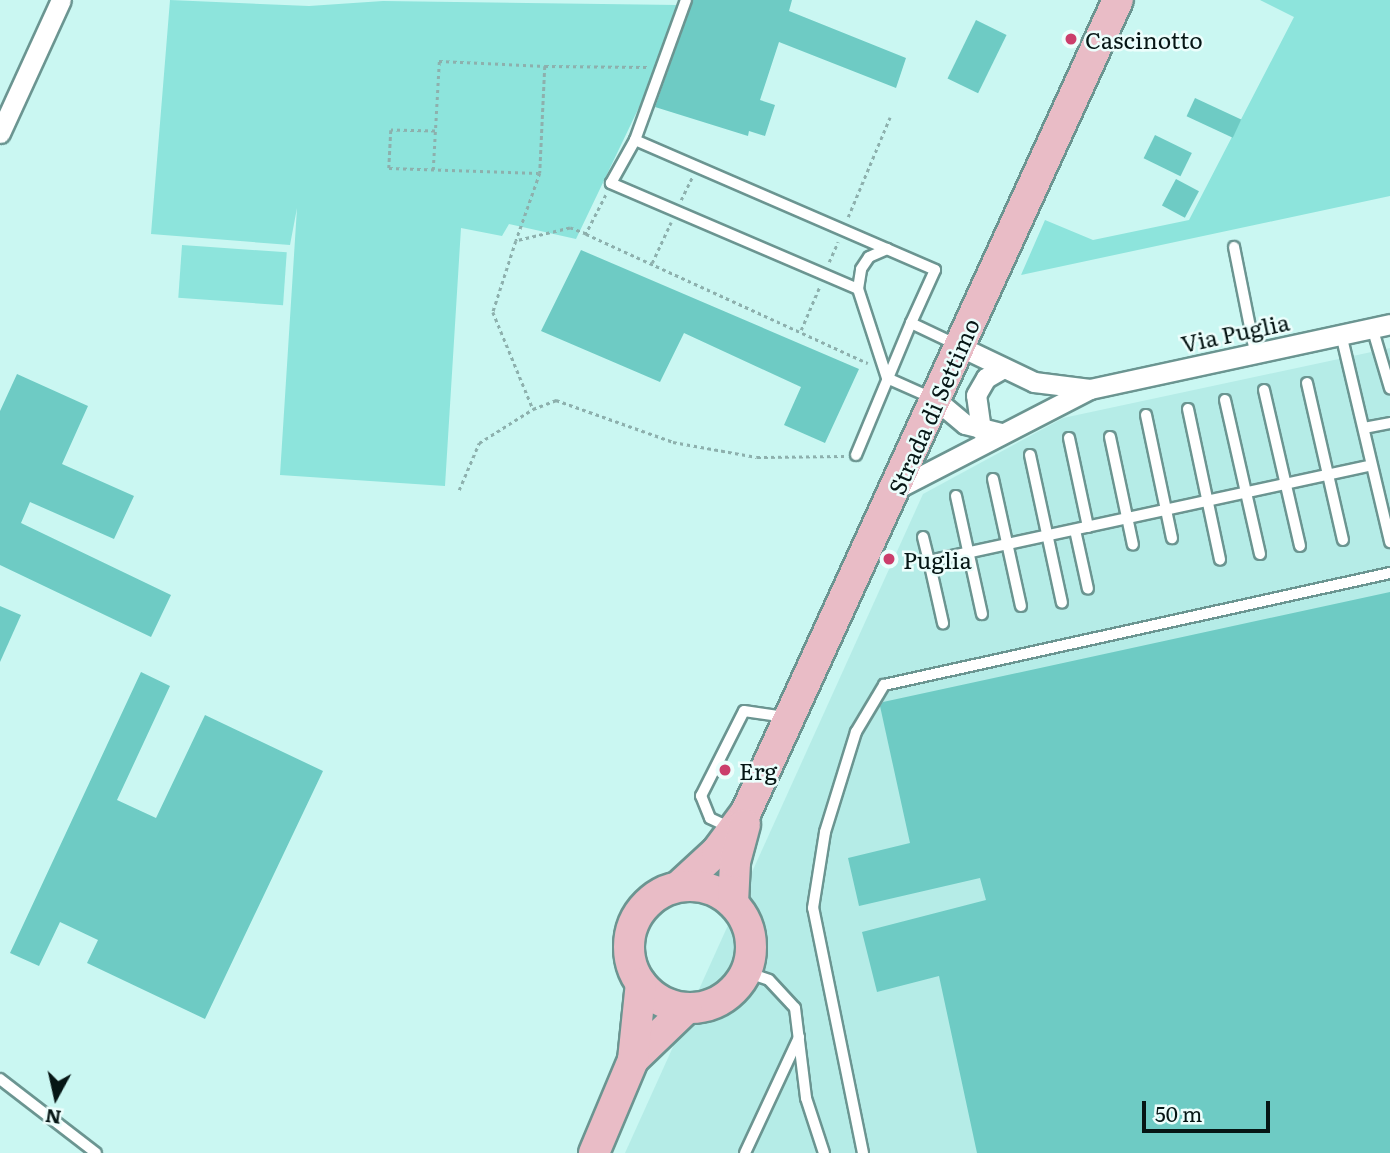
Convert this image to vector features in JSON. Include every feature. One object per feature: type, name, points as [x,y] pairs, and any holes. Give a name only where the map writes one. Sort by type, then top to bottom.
[{"type":"main road","name":"Strada di Settimo","points":[[678,886],[717,851],[738,820],[793,718],[935,399],[1118,0]]},
{"type":"main road","name":"Strada di Settimo","points":[[733,903],[738,820]]},
{"type":"main road","points":[[678,886],[699,887],[733,903],[750,934],[746,972],[720,1001],[686,1009],[662,1002],[641,983],[629,952],[631,931],[654,897],[678,886]]},
{"type":"main road","points":[[594,1153],[632,1060],[641,983]]},
{"type":"main road","points":[[632,1060],[686,1009]]},
{"type":"street","points":[[0,133],[61,0]]},
{"type":"street","name":"Via Puglia","points":[[896,489],[1090,389],[1381,325]]},
{"type":"street","name":"Via Puglia","points":[[959,346],[1034,382],[1090,389]]},
{"type":"street","points":[[981,430],[976,395],[986,378],[1003,368]]},
{"type":"street","points":[[935,399],[965,424],[1002,433]]},
{"type":"lane","points":[[686,0],[635,140],[611,183],[858,289]]},
{"type":"lane","points":[[635,140],[935,270],[856,455]]},
{"type":"lane","points":[[1234,247],[1255,352]]},
{"type":"lane","points":[[887,249],[869,257],[861,268],[858,289],[887,378],[935,399]]},
{"type":"lane","points":[[911,323],[959,346]]},
{"type":"lane","points":[[1381,325],[1390,388]]},
{"type":"lane","points":[[1341,334],[1390,542]]},
{"type":"lane","points":[[1307,383],[1343,540]]},
{"type":"lane","points":[[1264,390],[1300,546]]},
{"type":"lane","points":[[1226,400],[1260,554]]},
{"type":"lane","points":[[1188,409],[1220,560]]},
{"type":"lane","points":[[1146,415],[1172,538]]},
{"type":"lane","points":[[1364,429],[1390,423]]},
{"type":"lane","points":[[1110,437],[1133,545]]},
{"type":"lane","points":[[1069,438],[1088,527]]},
{"type":"lane","points":[[1030,455],[1062,603]]},
{"type":"lane","points":[[929,561],[1370,466]]},
{"type":"lane","points":[[993,480],[1021,606]]},
{"type":"lane","points":[[956,496],[982,614]]},
{"type":"lane","points":[[1075,530],[1088,589]]},
{"type":"lane","points":[[923,537],[943,623]]},
{"type":"lane","points":[[863,1153],[813,908],[825,832],[856,732],[884,685],[1390,573]]},
{"type":"lane","points":[[738,820],[710,818],[701,796],[744,711],[793,718]]},
{"type":"lane","points":[[746,972],[769,981],[786,995],[795,1008],[806,1098],[824,1153]]},
{"type":"lane","points":[[745,1153],[799,1036]]},
{"type":"lane","points":[[0,1079],[96,1153]]},
{"type":"path","points":[[433,170],[439,61],[663,68]]},
{"type":"path","points":[[533,409],[494,312],[540,173],[545,66]]},
{"type":"path","points":[[435,131],[391,130],[389,168],[540,173]]},
{"type":"path","points":[[586,234],[611,183]]},
{"type":"path","points":[[516,241],[570,228],[858,355],[887,378]]},
{"type":"path","points":[[459,490],[479,443],[533,409],[556,400],[673,442],[757,457],[856,455]]},
{"type":"shaded area","points":[[170,0],[309,6],[383,1],[678,5],[654,76],[576,239],[509,224],[502,236],[461,228],[445,486],[280,475],[297,208],[290,245],[151,234]]},
{"type":"shaded area","points":[[1260,0],[1390,0],[1390,196],[1021,275],[1045,220],[1093,240],[1189,220],[1294,17]]},
{"type":"shaded area","points":[[182,245],[287,252],[283,305],[178,298]]},
{"type":"shaded area","points":[[1390,348],[1390,1153],[625,1153],[923,494],[1063,418]]},
{"type":"building","points":[[693,0],[792,0],[789,11],[906,58],[896,88],[779,42],[760,100],[775,105],[765,136],[749,131],[748,136],[655,107]]},
{"type":"building","points":[[976,20],[1007,35],[978,93],[948,78]]},
{"type":"building","points":[[1195,98],[1241,120],[1233,138],[1187,116]]},
{"type":"building","points":[[1155,135],[1192,153],[1180,176],[1144,158]]},
{"type":"building","points":[[1176,179],[1199,191],[1185,218],[1162,205]]},
{"type":"building","points":[[581,250],[859,369],[825,443],[784,425],[801,387],[684,333],[660,382],[541,331]]},
{"type":"building","points":[[17,374],[88,406],[62,464],[134,496],[114,539],[30,502],[21,523],[171,595],[151,637],[0,565],[0,411]]},
{"type":"building","points":[[1390,592],[1390,1153],[977,1153],[939,976],[877,992],[862,932],[986,900],[980,878],[859,906],[848,858],[910,843],[880,706],[883,702]]},
{"type":"building","points":[[0,606],[21,615],[0,662]]},
{"type":"building","points":[[141,672],[170,686],[117,800],[156,818],[205,715],[323,771],[205,1019],[87,963],[98,940],[60,922],[39,966],[10,953]]},
{"type":"place","name":"Cascinotto","points":[[1071,39]]},
{"type":"place","name":"Puglia","points":[[889,559]]},
{"type":"place","name":"Erg","points":[[725,770]]}]
